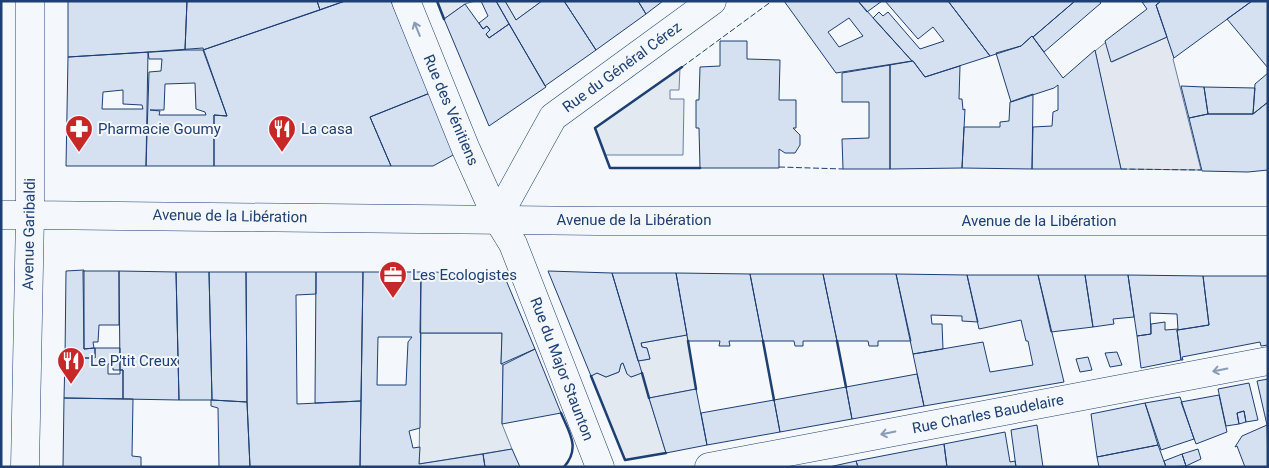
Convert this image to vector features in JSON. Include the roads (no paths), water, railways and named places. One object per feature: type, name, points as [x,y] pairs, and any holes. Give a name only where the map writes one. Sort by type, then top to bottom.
[{"type":"main road","name":"Avenue Garibaldi","points":[[25,467],[30,215],[30,1]]},
{"type":"main road","name":"Rue des Vénitiens","points":[[406,1],[465,147],[497,218]]},
{"type":"main road","name":"Rue du Général Cérez","points":[[497,218],[553,117],[712,1]]},
{"type":"main road","name":"Avenue de la Libération","points":[[1,215],[497,218],[597,221],[1268,221]]},
{"type":"main road","name":"Rue du Major Staunton","points":[[497,218],[513,244],[600,467]]},
{"type":"main road","name":"Rue Charles Baudelaire","points":[[709,467],[1268,361]]},
{"type":"place","name":"Pharmacie Goumy","points":[[79,153]]},
{"type":"place","name":"La casa","points":[[282,153]]},
{"type":"place","name":"Les Ecologistes","points":[[393,299]]},
{"type":"place","name":"Le P'tit Creux","points":[[71,385]]}]
